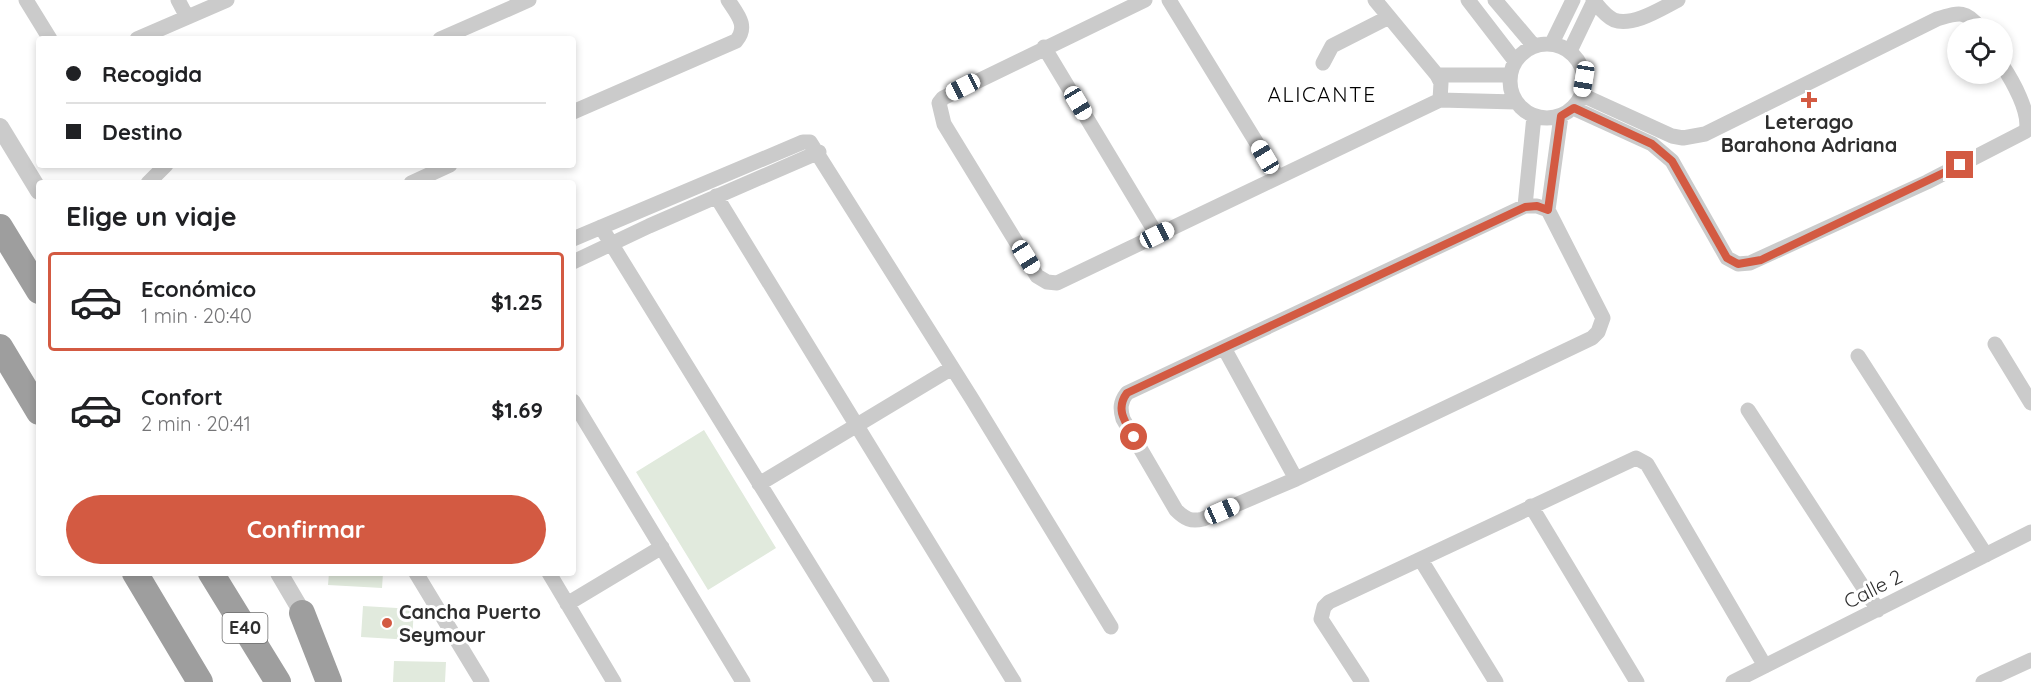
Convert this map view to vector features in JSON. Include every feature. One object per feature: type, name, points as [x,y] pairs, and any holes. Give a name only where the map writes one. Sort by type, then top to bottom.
[{"type":"highway","points":[[0,228],[36,286]]},
{"type":"highway","points":[[0,347],[36,407]]},
{"type":"highway","points":[[137,576],[200,682]]},
{"type":"highway","name":"E40","points":[[213,576],[278,682]]},
{"type":"highway","points":[[302,613],[329,682]]},
{"type":"street","points":[[26,0],[48,36]]},
{"type":"street","points":[[178,0],[187,17]]},
{"type":"street","points":[[144,36],[227,0]]},
{"type":"street","points":[[447,36],[529,0]]},
{"type":"street","points":[[576,111],[736,41],[743,30],[743,25],[728,0]]},
{"type":"street","points":[[1144,0],[943,98],[939,110],[944,124],[1037,276],[1047,282],[1057,283],[1276,176],[1440,100],[1516,102]]},
{"type":"street","points":[[1169,0],[1276,176]]},
{"type":"street","points":[[1375,0],[1437,75],[1441,83],[1440,100]]},
{"type":"street","points":[[1468,0],[1512,68]]},
{"type":"street","points":[[1495,0],[1533,46]]},
{"type":"street","points":[[1552,44],[1573,0]]},
{"type":"street","points":[[1570,51],[1594,1],[1607,15],[1621,21],[1633,20],[1678,0]]},
{"type":"street","points":[[1548,210],[1537,206],[1525,207],[1127,393],[1122,399],[1120,410],[1176,510],[1193,521],[1296,479],[1581,343],[1598,332],[1603,318],[1548,210],[1572,106],[1584,79],[1580,63],[1570,51],[1552,44],[1533,46],[1512,68],[1510,84],[1516,102],[1524,111],[1534,116],[1572,106],[1683,138],[1705,134],[1937,19],[1963,14],[1972,18]]},
{"type":"street","points":[[1323,63],[1332,46],[1389,16]]},
{"type":"street","points":[[1044,47],[1157,235]]},
{"type":"street","points":[[1437,75],[1512,68]]},
{"type":"street","points":[[1572,106],[1652,144],[1672,161],[1727,258],[1738,264],[1750,263],[1927,182],[2026,131],[2029,125],[2027,113],[2012,84]]},
{"type":"street","points":[[1525,207],[1534,116]]},
{"type":"street","points":[[0,127],[36,186]]},
{"type":"street","points":[[576,238],[803,142],[810,142],[819,152],[1110,627]]},
{"type":"street","points":[[576,261],[716,196],[819,152]]},
{"type":"street","points":[[151,180],[163,168]]},
{"type":"street","points":[[418,180],[444,168]]},
{"type":"street","points":[[716,196],[1012,682]]},
{"type":"street","points":[[601,227],[882,682]]},
{"type":"street","points":[[1995,344],[2031,403]]},
{"type":"street","points":[[1224,348],[1296,479]]},
{"type":"street","points":[[1858,356],[1986,555]]},
{"type":"street","points":[[759,484],[952,368]]},
{"type":"street","points":[[576,406],[743,682]]},
{"type":"street","points":[[1748,410],[1878,610]]},
{"type":"street","points":[[1362,682],[1321,619],[1324,607],[1635,458],[1642,459],[1765,666]]},
{"type":"street","points":[[1531,506],[1636,682]]},
{"type":"street","name":"Calle 2","points":[[1732,682],[2031,532]]},
{"type":"street","points":[[567,604],[662,547]]},
{"type":"street","points":[[1421,560],[1496,682]]},
{"type":"street","points":[[281,576],[344,682]]},
{"type":"street","points":[[418,576],[482,682]]},
{"type":"street","points":[[551,576],[614,682]]},
{"type":"street","points":[[1983,682],[2031,660]]},
{"type":"shaded area","points":[[704,430],[776,548],[708,590],[636,472]]},
{"type":"shaded area","points":[[329,576],[383,576],[382,588],[328,585]]},
{"type":"shaded area","name":"Cancha Puerto Seymour","points":[[363,606],[414,609],[412,640],[361,637]]},
{"type":"shaded area","points":[[394,661],[446,662],[445,682],[393,682]]},
{"type":"place","name":"Leterago Barahona Adriana","points":[[1809,100]]},
{"type":"place","name":"Cancha Puerto Seymour","points":[[387,623]]},
{"type":"district","name":"ALICANTE","points":[[1322,95]]},
{"type":"route","points":[[1134,437],[1120,410],[1122,399],[1127,393],[1525,207],[1537,206],[1548,210],[1561,116],[1574,108],[1652,144],[1672,161],[1727,258],[1738,264],[1761,260],[1960,165]]}]
